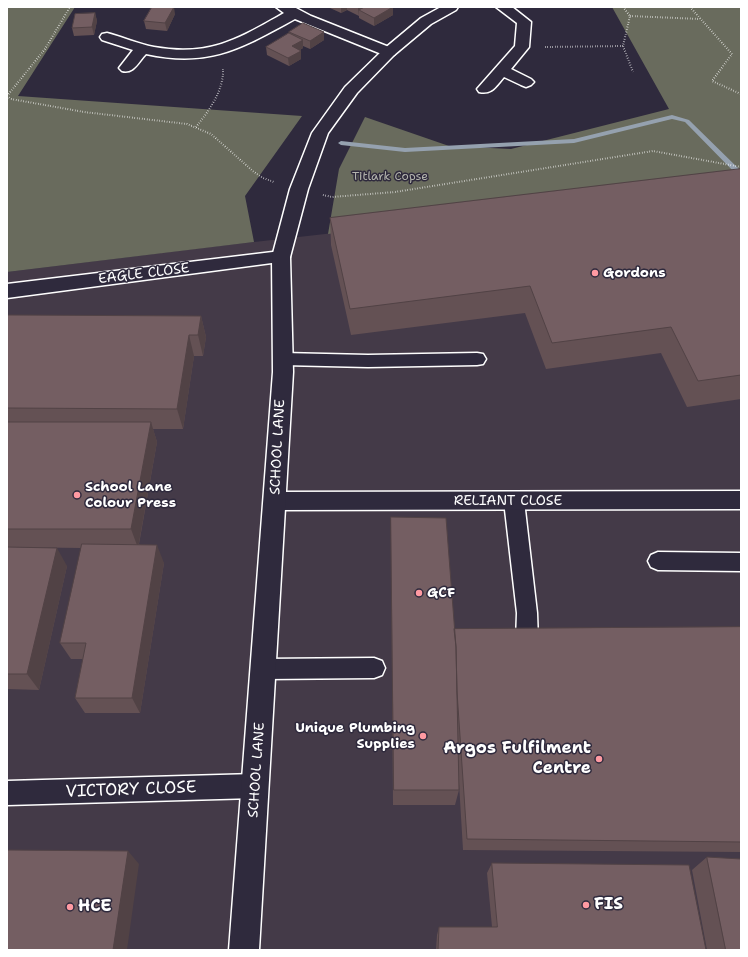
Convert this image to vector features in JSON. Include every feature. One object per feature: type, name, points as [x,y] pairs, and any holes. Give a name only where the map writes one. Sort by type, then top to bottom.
[{"type":"street","name":"SCHOOL LANE","points":[[244,950],[264,669],[283,359],[281,257],[300,187],[320,133],[351,90],[389,52],[426,21],[451,7]]},
{"type":"street","points":[[484,89],[522,47],[524,22],[503,7]]},
{"type":"street","points":[[107,37],[142,49],[193,54],[215,52],[235,45],[288,10],[389,52]]},
{"type":"street","points":[[127,68],[142,49]]},
{"type":"street","points":[[501,70],[526,82]]},
{"type":"street","name":"EAGLE CLOSE","points":[[7,291],[281,257]]},
{"type":"street","name":"RELIANT CLOSE","points":[[275,501],[741,500]]},
{"type":"lane","points":[[283,359],[368,361],[477,359]]},
{"type":"lane","points":[[514,501],[527,613],[527,641]]},
{"type":"lane","points":[[658,561],[741,562]]},
{"type":"lane","points":[[264,669],[374,668]]},
{"type":"lane","name":"VICTORY CLOSE","points":[[7,793],[255,786]]},
{"type":"path","points":[[70,7],[45,49],[7,97],[15,100],[66,109],[167,121],[196,127],[220,140],[244,164],[263,178],[332,197],[395,192],[653,151],[741,167]]},
{"type":"path","points":[[623,7],[630,16],[701,20]]},
{"type":"path","points":[[690,7],[732,54],[712,81],[741,94]]},
{"type":"path","points":[[630,16],[623,46],[633,72]]},
{"type":"path","points":[[522,47],[623,46]]},
{"type":"path","points":[[196,127],[212,107],[223,77],[224,72],[215,52]]},
{"type":"shaded area","points":[[741,187],[741,950],[7,950],[7,272],[210,247]]},
{"type":"green space","points":[[7,7],[75,7],[18,96],[302,116],[245,196],[254,242],[7,272]]},
{"type":"green space","name":"Titlark Copse","points":[[612,7],[741,7],[741,187],[328,234],[339,169],[365,117],[449,146],[511,149],[669,109]]},
{"type":"building","points":[[152,7],[174,7],[165,23],[144,21]]},
{"type":"building","points":[[365,7],[393,7],[374,18],[359,10]]},
{"type":"building","points":[[95,13],[92,27],[72,28],[75,14]]},
{"type":"building","points":[[303,23],[324,32],[310,41],[289,32]]},
{"type":"building","points":[[289,33],[303,40],[292,46],[301,51],[288,58],[266,47]]},
{"type":"building","name":"Gordons","points":[[741,169],[741,375],[698,381],[671,327],[552,343],[530,286],[350,309],[330,218]]},
{"type":"building","points":[[7,315],[201,316],[198,335],[189,335],[177,409],[7,408]]},
{"type":"building","name":"School Lane Colour Press","points":[[7,422],[151,422],[131,529],[7,529]]},
{"type":"building","points":[[391,517],[446,518],[456,647],[459,790],[394,790]]},
{"type":"building","points":[[82,544],[157,545],[132,698],[75,698],[86,643],[60,643]]},
{"type":"building","points":[[7,547],[57,548],[27,674],[7,674]]},
{"type":"building","name":"Argos Fulfilment Centre","points":[[741,627],[741,842],[467,839],[454,629]]},
{"type":"building","name":"HCE","points":[[7,850],[128,851],[113,950],[7,950]]},
{"type":"building","points":[[707,857],[741,859],[741,950],[726,950]]},
{"type":"building","name":"FIS","points":[[492,863],[689,865],[706,950],[438,950],[439,927],[497,927]]},
{"type":"waterway","points":[[341,143],[405,150],[574,141],[672,117],[687,121],[741,175]]},
{"type":"place","name":"Gordons","points":[[595,273]]},
{"type":"place","name":"School Lane Colour Press","points":[[77,495]]},
{"type":"place","name":"GCF","points":[[419,593]]},
{"type":"place","name":"Unique Plumbing Supplies","points":[[423,736]]},
{"type":"place","name":"Argos Fulfilment Centre","points":[[599,759]]},
{"type":"place","name":"FIS","points":[[586,905]]},
{"type":"place","name":"HCE","points":[[70,907]]}]
